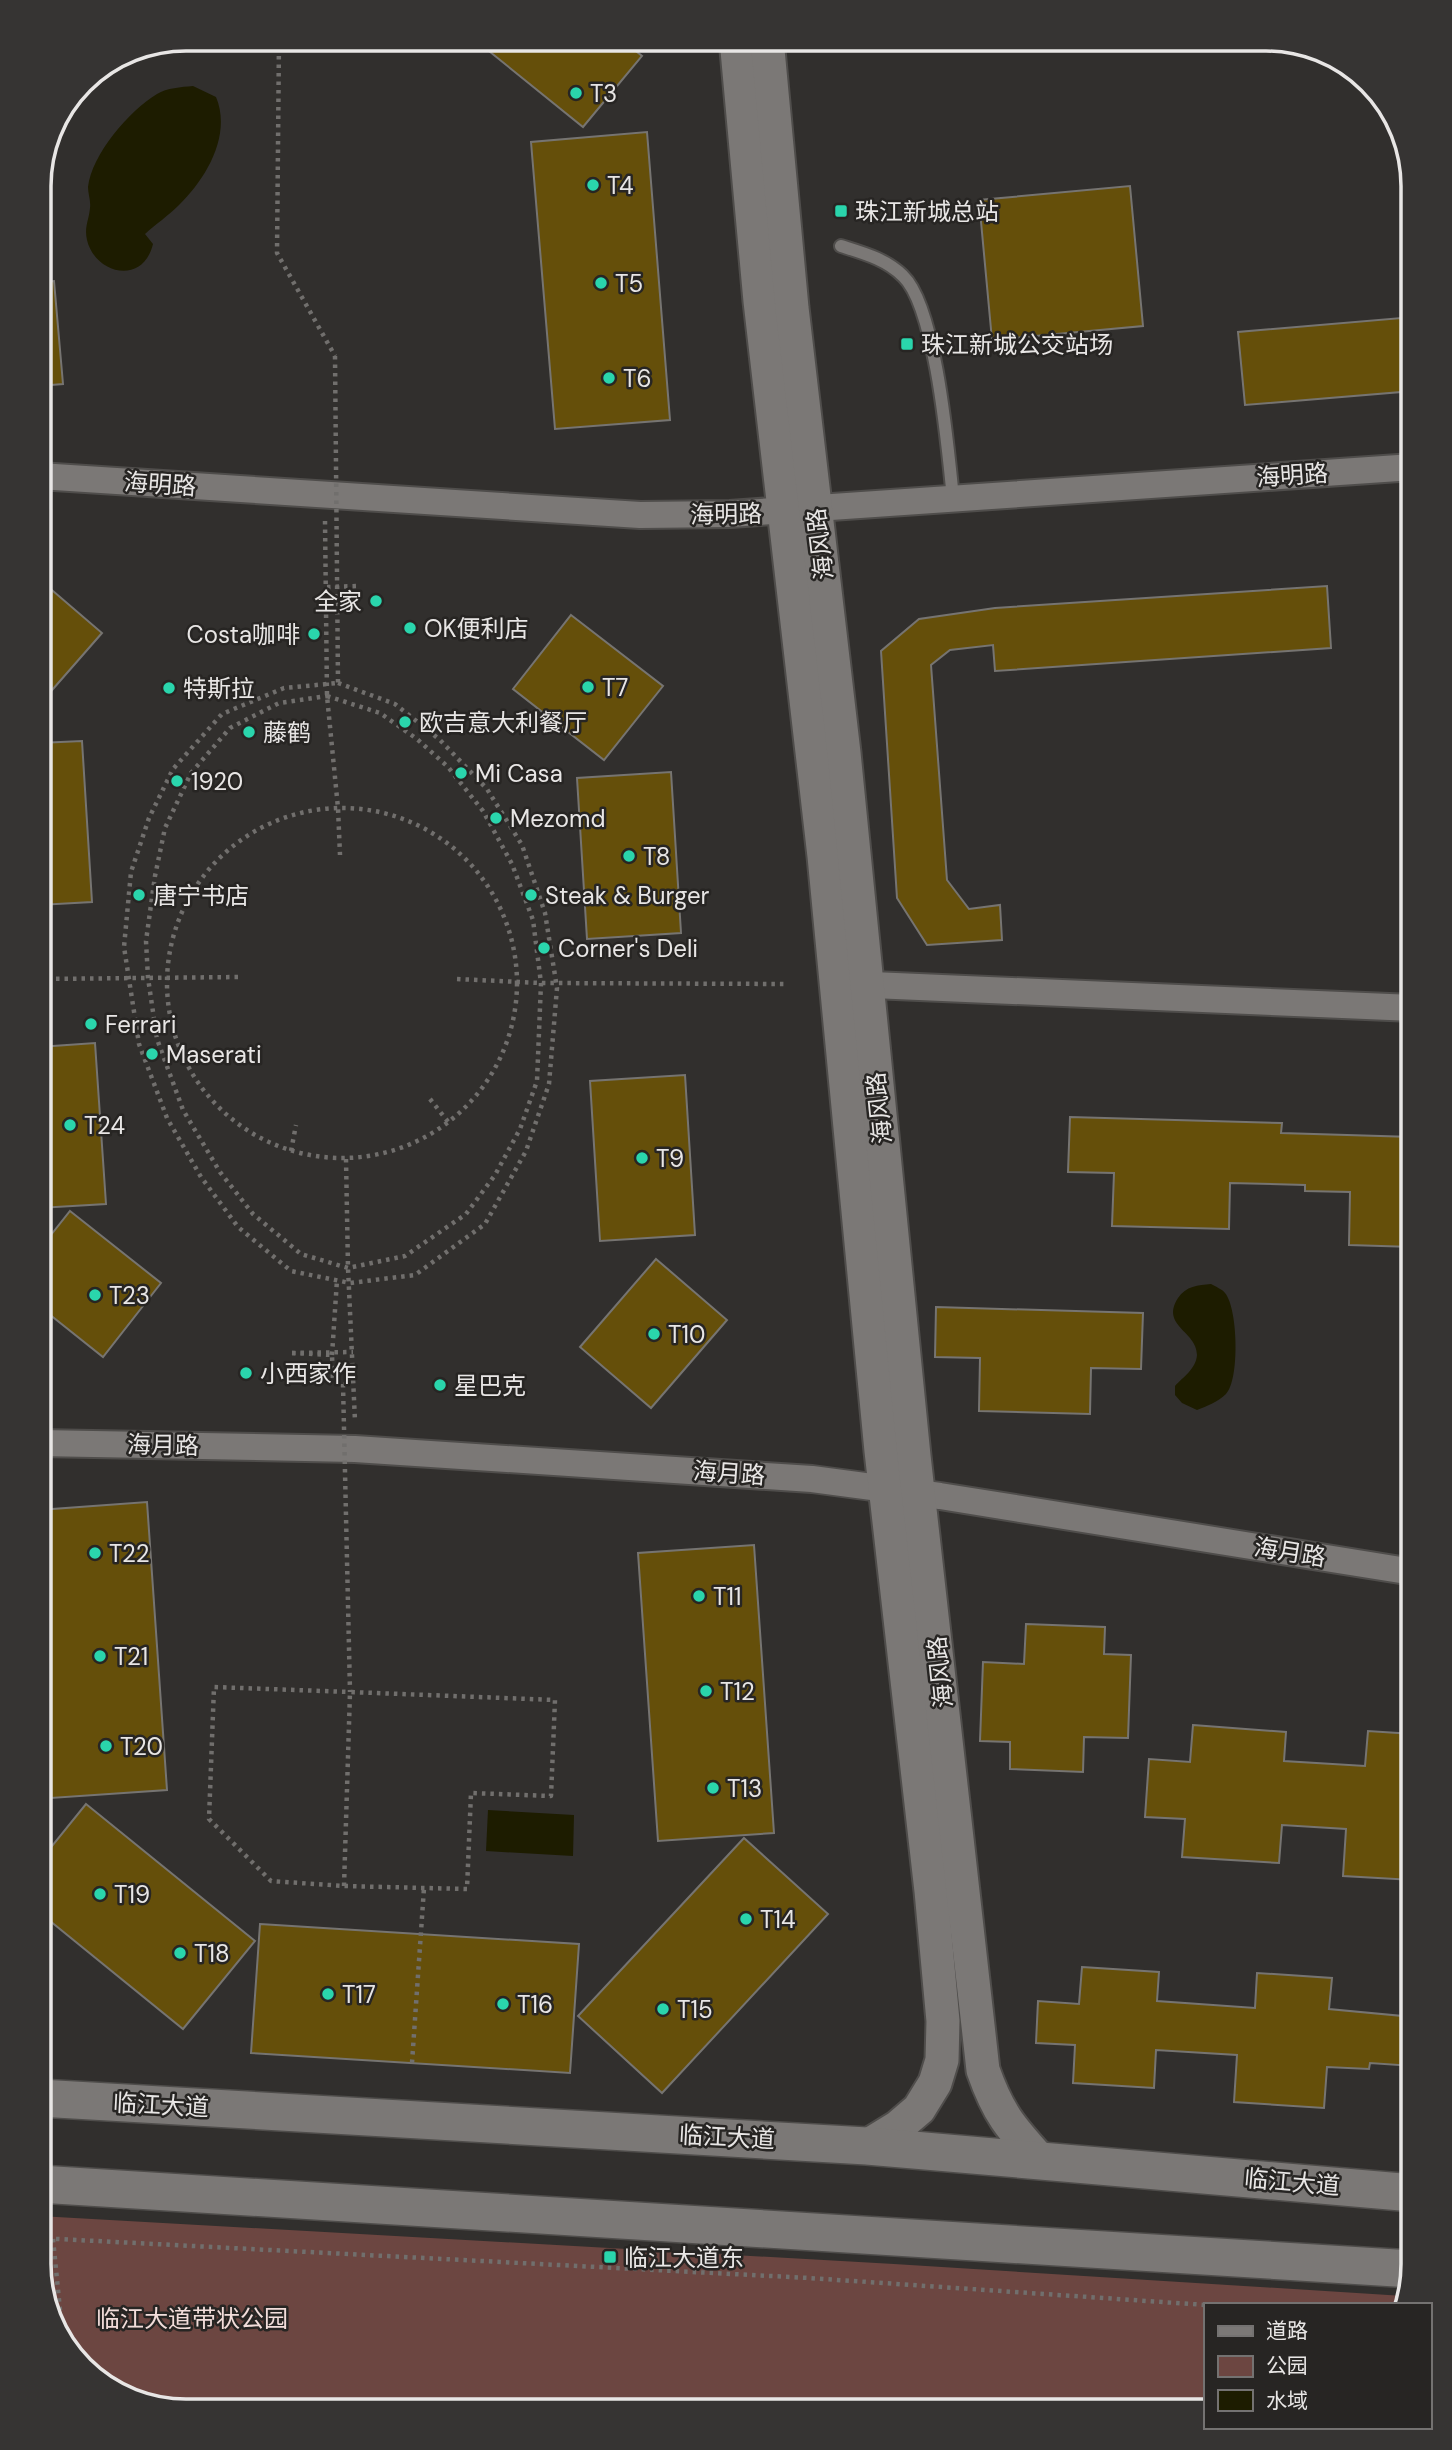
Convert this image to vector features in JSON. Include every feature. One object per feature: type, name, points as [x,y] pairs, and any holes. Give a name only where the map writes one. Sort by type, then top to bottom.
[{"type":"main road","name":"临江大道","points":[[51,2099],[867,2146],[1401,2192]]},
{"type":"main road","points":[[51,2184],[1401,2268]]},
{"type":"street","name":"海风路","points":[[737,51],[760,301],[800,511]]},
{"type":"street","name":"海风路","points":[[768,51],[792,308],[800,511],[852,985],[919,1493],[983,2070],[993,2099],[1009,2126],[1041,2160]]},
{"type":"street","name":"海明路","points":[[51,478],[640,515],[800,511],[1401,468]]},
{"type":"street","name":"海风路","points":[[852,985],[886,1489],[943,2021],[942,2060],[935,2083],[919,2109],[898,2127],[867,2146]]},
{"type":"street","points":[[852,985],[1401,1008]]},
{"type":"street","name":"海月路","points":[[51,1443],[355,1448],[812,1479],[919,1493],[1401,1570]]},
{"type":"lane","points":[[841,246],[887,264],[904,276],[913,289],[932,351],[947,433],[953,498]]},
{"type":"path","points":[[279,51],[277,253],[335,356],[338,683]]},
{"type":"path","points":[[324,495],[327,696],[340,855]]},
{"type":"path","points":[[327,587],[357,586],[338,583]]},
{"type":"path","points":[[338,683],[395,704],[440,740],[487,789],[526,856],[545,914],[557,988],[550,1084],[526,1151],[485,1224],[415,1275],[350,1283],[291,1271],[239,1227],[201,1177],[167,1118],[139,1044],[124,947],[131,872],[149,818],[173,769],[222,714],[284,688],[338,683]]},
{"type":"path","points":[[327,696],[380,713],[417,739],[448,767],[484,811],[512,864],[533,920],[541,983],[537,1080],[520,1129],[495,1175],[466,1214],[405,1256],[348,1268],[301,1254],[253,1214],[220,1172],[183,1110],[157,1039],[148,978],[146,941],[164,828],[191,773],[230,728],[279,703],[327,696]]},
{"type":"path","points":[[338,808],[393,815],[443,839],[484,878],[510,928],[519,982],[511,1036],[487,1084],[449,1123],[400,1149],[346,1159],[291,1151],[249,1133],[214,1104],[187,1066],[170,1023],[166,977],[176,925],[201,878],[238,842],[286,817],[338,808]]},
{"type":"path","points":[[51,979],[241,977]]},
{"type":"path","points":[[457,979],[541,983],[786,984]]},
{"type":"path","points":[[430,1099],[449,1123]]},
{"type":"path","points":[[291,1151],[296,1125]]},
{"type":"path","points":[[346,1159],[355,1421]]},
{"type":"path","points":[[337,1280],[332,1355],[333,1381],[343,1384],[350,1692],[344,1886]]},
{"type":"path","points":[[332,1355],[292,1353],[353,1352]]},
{"type":"path","points":[[214,1687],[350,1692],[555,1700],[551,1796],[471,1793],[467,1889],[271,1881],[209,1819],[214,1687]]},
{"type":"path","points":[[412,2063],[424,1888]]},
{"type":"path","points":[[60,2313],[53,2239],[809,2278],[1204,2305]]},
{"type":"green space","name":"临江大道带状公园","points":[[51,2217],[1398,2296],[1396,2303],[1204,2303],[1204,2399],[177,2399],[159,2397],[126,2385],[97,2366],[74,2339],[58,2308],[53,2291]]},
{"type":"water","points":[[193,86],[216,97],[221,126],[214,156],[189,194],[145,234],[153,244],[148,257],[140,266],[130,270],[109,267],[99,261],[92,252],[86,235],[90,205],[88,187],[97,161],[113,134],[146,102],[165,90]]},
{"type":"water","points":[[1211,1284],[1224,1292],[1233,1313],[1236,1344],[1234,1374],[1226,1394],[1216,1402],[1197,1410],[1182,1403],[1175,1395],[1175,1386],[1192,1369],[1197,1355],[1192,1340],[1173,1315],[1178,1298],[1185,1291]]},
{"type":"water","points":[[488,1810],[574,1815],[573,1856],[486,1851]]},
{"type":"building","name":"T3","points":[[489,51],[636,51],[642,56],[583,127]]},
{"type":"building","points":[[647,132],[670,420],[555,429],[531,142]]},
{"type":"building","points":[[1130,186],[1143,326],[992,340],[979,200]]},
{"type":"building","points":[[51,281],[54,281],[63,384],[51,385]]},
{"type":"building","points":[[1401,318],[1401,392],[1245,405],[1238,332]]},
{"type":"building","points":[[1327,586],[1331,648],[995,671],[993,645],[950,650],[931,665],[947,880],[969,909],[1000,905],[1002,940],[927,945],[897,898],[881,651],[919,619],[995,608]]},
{"type":"building","points":[[51,589],[102,633],[51,691]]},
{"type":"building","name":"T7","points":[[571,615],[663,686],[604,760],[513,689]]},
{"type":"building","points":[[82,741],[92,902],[51,904],[51,742]]},
{"type":"building","name":"T8","points":[[671,772],[681,933],[587,939],[577,778]]},
{"type":"building","name":"T24","points":[[95,1043],[106,1204],[51,1207],[51,1046]]},
{"type":"building","name":"T9","points":[[685,1075],[695,1235],[600,1241],[590,1081]]},
{"type":"building","points":[[1070,1117],[1282,1123],[1281,1133],[1401,1137],[1401,1247],[1349,1245],[1350,1192],[1305,1191],[1305,1185],[1230,1183],[1229,1229],[1112,1226],[1114,1173],[1068,1172]]},
{"type":"building","name":"T23","points":[[70,1211],[161,1283],[103,1357],[51,1316],[51,1235]]},
{"type":"building","name":"T10","points":[[656,1259],[727,1320],[651,1408],[580,1347]]},
{"type":"building","points":[[936,1307],[1143,1313],[1141,1369],[1091,1368],[1090,1414],[979,1411],[980,1358],[935,1357]]},
{"type":"building","points":[[147,1502],[167,1790],[51,1798],[51,1509]]},
{"type":"building","points":[[754,1545],[774,1833],[658,1841],[638,1553]]},
{"type":"building","points":[[1026,1624],[1105,1627],[1104,1654],[1131,1655],[1128,1738],[1084,1737],[1083,1772],[1010,1769],[1010,1742],[980,1741],[983,1662],[1024,1664]]},
{"type":"building","points":[[1193,1725],[1286,1732],[1284,1761],[1365,1766],[1368,1731],[1401,1733],[1401,1879],[1343,1876],[1346,1829],[1282,1825],[1279,1863],[1182,1857],[1185,1819],[1145,1817],[1149,1759],[1190,1762]]},
{"type":"building","points":[[86,1804],[255,1941],[183,2029],[51,1922],[51,1847]]},
{"type":"building","points":[[744,1838],[828,1914],[662,2093],[578,2016]]},
{"type":"building","points":[[260,1924],[579,1944],[570,2073],[251,2053]]},
{"type":"building","points":[[1082,1967],[1159,1972],[1157,2001],[1255,2008],[1257,1973],[1332,1978],[1329,2009],[1401,2016],[1401,2065],[1370,2063],[1369,2069],[1327,2067],[1324,2108],[1234,2102],[1237,2055],[1156,2050],[1154,2088],[1073,2083],[1075,2045],[1036,2043],[1038,2001],[1079,2004]]},
{"type":"place","name":"T3","points":[[576,93]]},
{"type":"place","name":"T4","points":[[593,185]]},
{"type":"place","name":"珠江新城总站","points":[[841,211]]},
{"type":"place","name":"T5","points":[[601,283]]},
{"type":"place","name":"珠江新城公交站场","points":[[907,344]]},
{"type":"place","name":"T6","points":[[609,378]]},
{"type":"place","name":"全家","points":[[376,601]]},
{"type":"place","name":"OK便利店","points":[[410,628]]},
{"type":"place","name":"Costa咖啡","points":[[314,634]]},
{"type":"place","name":"T7","points":[[588,687]]},
{"type":"place","name":"特斯拉","points":[[169,688]]},
{"type":"place","name":"欧吉意大利餐厅","points":[[405,722]]},
{"type":"place","name":"藤鹤","points":[[249,732]]},
{"type":"place","name":"Mi Casa","points":[[461,773]]},
{"type":"place","name":"1920","points":[[177,781]]},
{"type":"place","name":"Mezomd","points":[[496,818]]},
{"type":"place","name":"T8","points":[[629,856]]},
{"type":"place","name":"唐宁书店","points":[[139,895]]},
{"type":"place","name":"Steak & Burger","points":[[531,895]]},
{"type":"place","name":"Corner's Deli","points":[[544,948]]},
{"type":"place","name":"Ferrari","points":[[91,1024]]},
{"type":"place","name":"Maserati","points":[[152,1054]]},
{"type":"place","name":"T24","points":[[70,1125]]},
{"type":"place","name":"T9","points":[[642,1158]]},
{"type":"place","name":"T23","points":[[95,1295]]},
{"type":"place","name":"T10","points":[[654,1334]]},
{"type":"place","name":"小西家作","points":[[246,1373]]},
{"type":"place","name":"星巴克","points":[[440,1385]]},
{"type":"place","name":"T22","points":[[95,1553]]},
{"type":"place","name":"T11","points":[[699,1596]]},
{"type":"place","name":"T21","points":[[100,1656]]},
{"type":"place","name":"T12","points":[[706,1691]]},
{"type":"place","name":"T20","points":[[106,1746]]},
{"type":"place","name":"T13","points":[[713,1788]]},
{"type":"place","name":"T19","points":[[100,1894]]},
{"type":"place","name":"T14","points":[[746,1919]]},
{"type":"place","name":"T18","points":[[180,1953]]},
{"type":"place","name":"T17","points":[[328,1994]]},
{"type":"place","name":"T16","points":[[503,2004]]},
{"type":"place","name":"T15","points":[[663,2009]]},
{"type":"place","name":"临江大道东","points":[[610,2257]]}]
